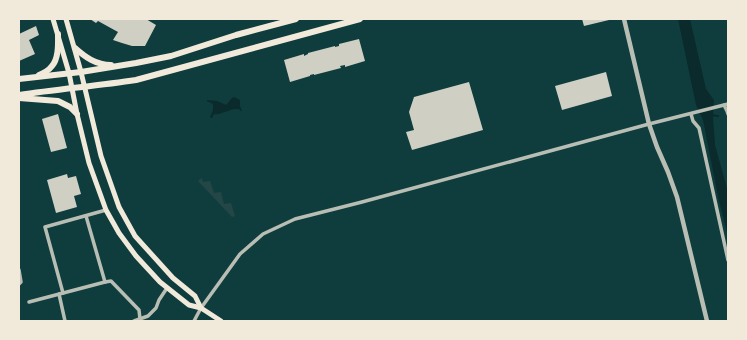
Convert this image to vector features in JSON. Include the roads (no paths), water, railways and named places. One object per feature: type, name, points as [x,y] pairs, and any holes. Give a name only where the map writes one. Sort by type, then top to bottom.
[{"type":"highway","points":[[19,79],[136,64],[171,56],[236,35],[296,19]]},
{"type":"highway","points":[[19,95],[99,86],[136,80],[360,19]]},
{"type":"highway","points":[[36,77],[54,65],[57,55],[58,34]]},
{"type":"highway","points":[[75,48],[94,61],[105,65],[136,64]]},
{"type":"highway","points":[[19,98],[58,101],[70,107],[77,114]]},
{"type":"main road","points":[[53,19],[69,73],[89,163],[106,210],[120,234],[136,256],[160,282],[189,305],[201,308],[221,321]]},
{"type":"main road","points":[[66,19],[82,72],[101,156],[122,213],[135,236],[173,278],[195,296],[201,308]]},
{"type":"street","points":[[624,19],[649,124],[676,197],[707,321]]},
{"type":"street","points":[[194,321],[201,308],[240,254],[263,234],[295,219],[692,113],[725,105],[728,114]]},
{"type":"street","points":[[692,113],[693,121],[699,128],[728,260]]},
{"type":"street","points":[[65,321],[61,294],[45,227],[106,210]]},
{"type":"street","points":[[86,216],[105,282]]},
{"type":"street","points":[[19,270],[19,284]]},
{"type":"street","points":[[29,302],[111,281],[139,310],[140,318]]},
{"type":"street","points":[[134,321],[148,316],[156,308],[159,300],[167,288]]},
{"type":"waterway","points":[[711,115],[718,116]]}]
